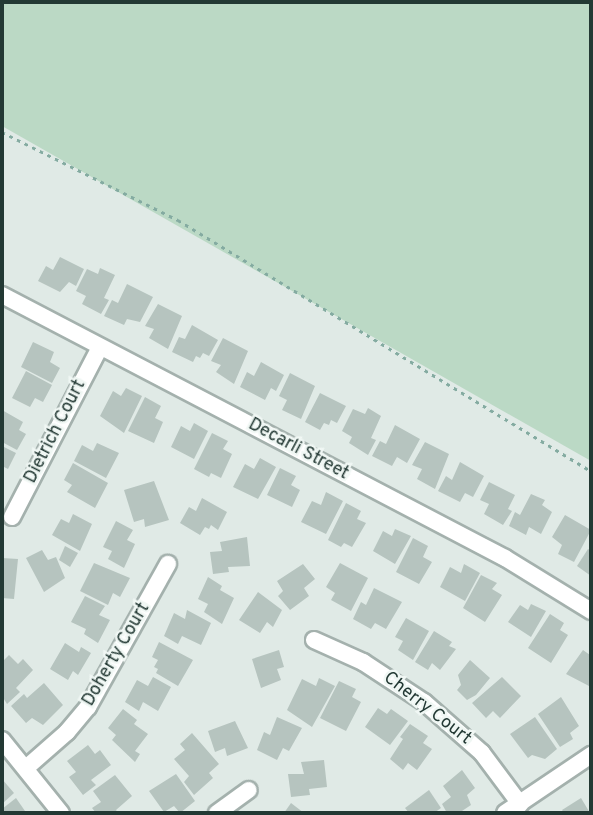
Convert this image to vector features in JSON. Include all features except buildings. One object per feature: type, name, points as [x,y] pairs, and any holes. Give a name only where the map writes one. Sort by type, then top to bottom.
[{"type":"street","name":"Decarli Street","points":[[2,295],[505,558],[591,611]]},
{"type":"street","name":"Dietrich Court","points":[[12,517],[100,347]]},
{"type":"street","name":"Doherty Court","points":[[26,768],[58,741],[88,707],[168,564]]},
{"type":"street","name":"Cherry Court","points":[[314,640],[363,662],[424,702],[482,753],[520,804]]},
{"type":"street","points":[[2,740],[61,813]]},
{"type":"street","points":[[505,813],[591,755]]},
{"type":"street","points":[[217,813],[249,790]]},
{"type":"path","points":[[2,132],[178,220],[591,471]]},
{"type":"green space","points":[[2,2],[591,2],[591,461],[2,126]]}]
